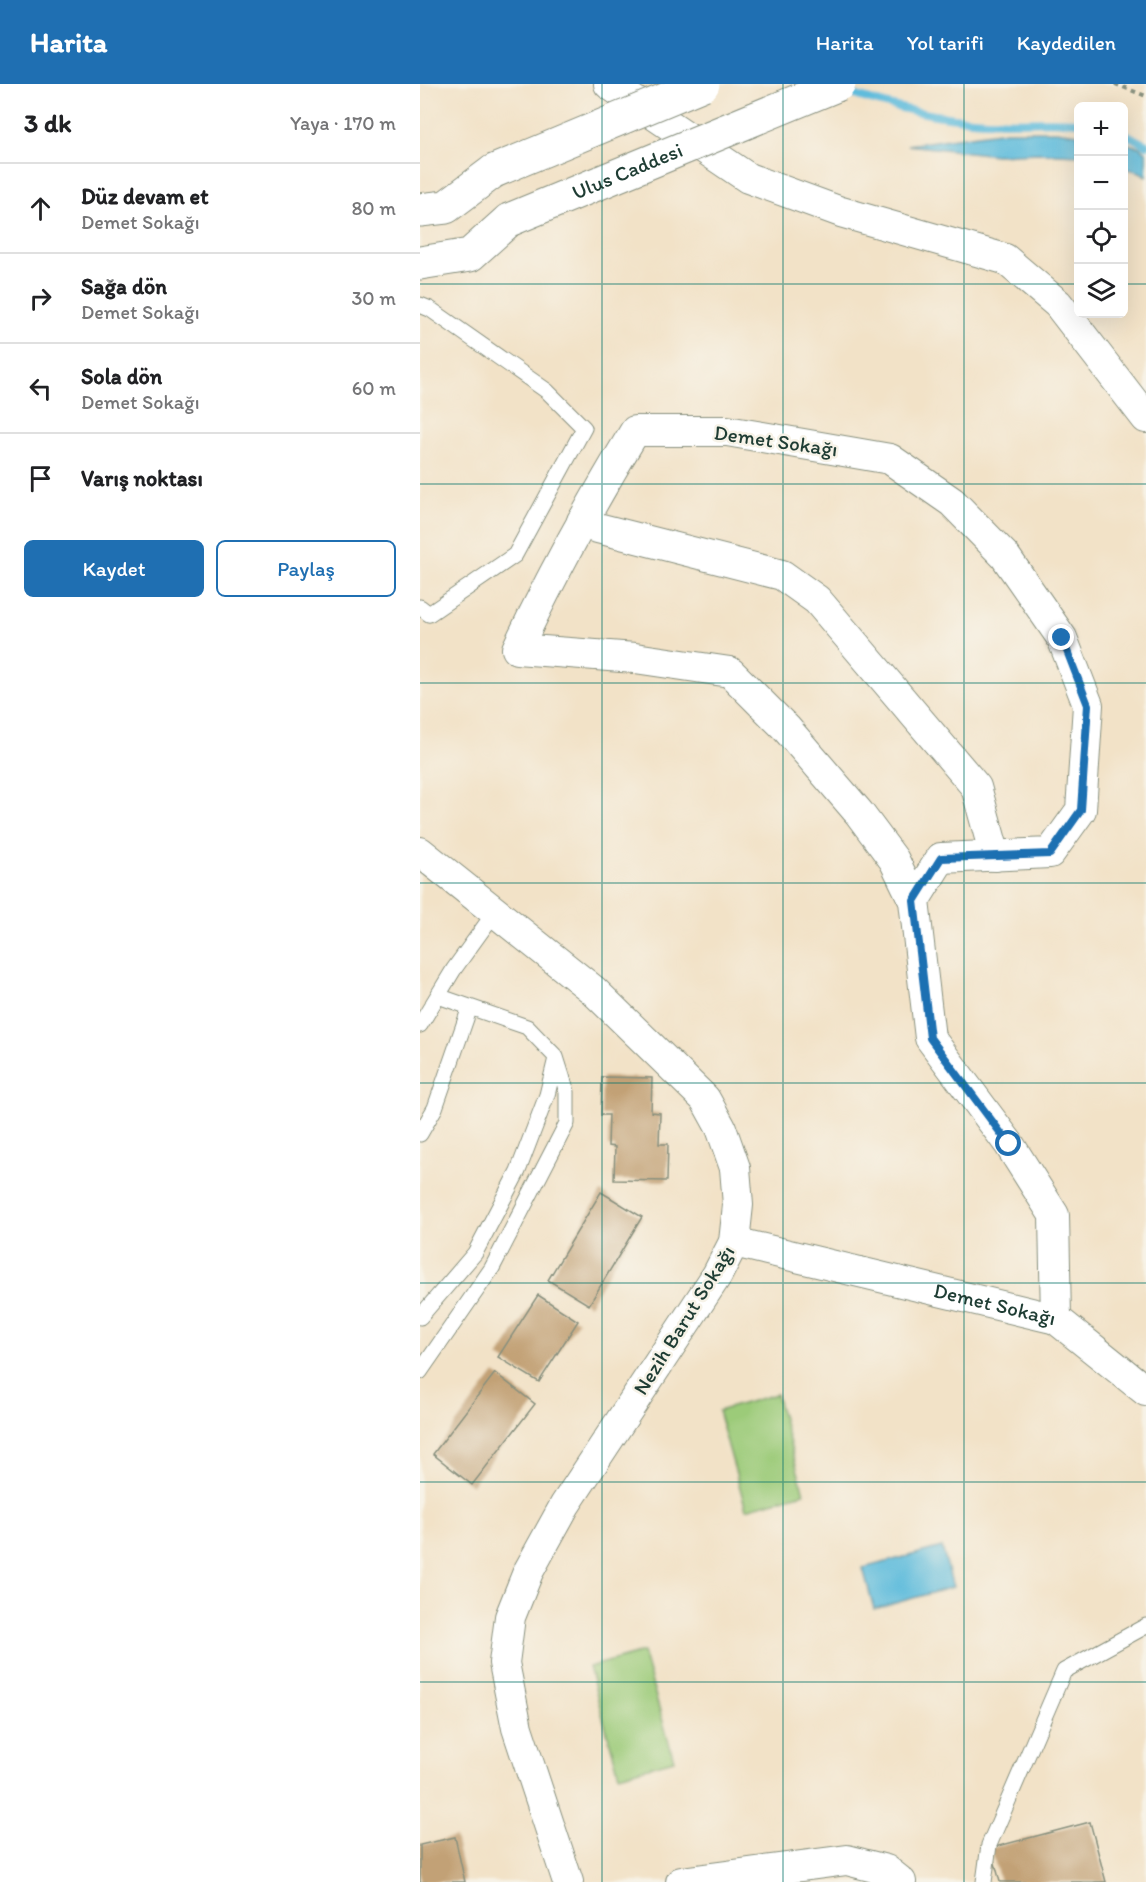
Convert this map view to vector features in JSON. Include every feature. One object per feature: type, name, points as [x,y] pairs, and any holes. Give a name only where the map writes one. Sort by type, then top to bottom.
[{"type":"street","points":[[609,84],[748,178],[841,212],[1005,259],[1058,304],[1146,418]]},
{"type":"street","points":[[420,210],[446,207],[494,171],[703,84]]},
{"type":"street","name":"Ulus Caddesi","points":[[420,263],[470,255],[509,220],[839,84]]},
{"type":"street","name":"Demet Sokağı","points":[[734,1242],[1056,1319],[1054,1215],[1009,1144],[930,1038],[914,901],[894,860],[859,813],[786,728],[730,672],[635,658],[517,649],[540,598],[635,431],[727,431],[890,459],[952,502],[1005,556],[1062,638],[1088,705],[1081,810],[1050,854],[941,858],[914,901]]},
{"type":"street","points":[[582,521],[582,524],[782,575],[817,600],[976,787],[995,856]]},
{"type":"street","name":"Nezih Barut Sokağı","points":[[420,852],[592,990],[705,1099],[721,1128],[735,1168],[738,1205],[734,1242],[717,1275],[565,1505],[528,1572],[510,1617],[504,1663],[517,1728],[568,1882]]},
{"type":"street","points":[[1056,1319],[1146,1391]]},
{"type":"street","points":[[681,1882],[847,1860],[886,1870],[902,1882]]},
{"type":"lane","points":[[420,305],[430,309],[547,391],[584,428],[515,555],[429,614],[420,607]]},
{"type":"lane","points":[[420,1025],[454,969],[495,912]]},
{"type":"lane","points":[[420,1372],[492,1268],[567,1123],[567,1092],[556,1057],[527,1028],[438,996]]},
{"type":"lane","points":[[420,1134],[435,1108],[470,1007]]},
{"type":"lane","points":[[420,1317],[475,1253],[518,1171],[547,1095],[556,1057]]},
{"type":"lane","points":[[984,1882],[989,1845],[1064,1671],[1146,1626]]},
{"type":"path","points":[[1115,84],[1146,96]]},
{"type":"green space","points":[[776,1394],[804,1493],[746,1509],[718,1411]]},
{"type":"green space","points":[[643,1652],[674,1760],[619,1775],[589,1667]]},
{"type":"water","points":[[1006,131],[1056,131],[1074,133],[1074,155],[1038,153],[996,155],[907,145]]},
{"type":"water","points":[[1128,144],[1146,152],[1146,176],[1128,169]]},
{"type":"water","points":[[942,1547],[953,1587],[874,1609],[863,1568]]},
{"type":"building","points":[[602,1077],[652,1078],[651,1112],[660,1113],[659,1144],[668,1144],[667,1181],[614,1180],[615,1147],[608,1146],[609,1115],[601,1115]]},
{"type":"building","points":[[601,1192],[642,1217],[589,1305],[548,1280]]},
{"type":"building","points":[[538,1295],[578,1321],[539,1382],[498,1357]]},
{"type":"building","points":[[495,1373],[535,1404],[472,1485],[433,1454]]},
{"type":"building","points":[[1090,1822],[1106,1882],[1000,1882],[991,1848]]},
{"type":"building","points":[[455,1837],[465,1882],[420,1882],[420,1845]]},
{"type":"waterway","points":[[842,91],[895,107],[968,120],[1074,122]]},
{"type":"waterway","points":[[1128,135],[1146,145]]},
{"type":"route","points":[[1009,1144],[930,1038],[914,901],[941,858],[1050,854],[1081,810],[1088,705],[1062,638]]}]
